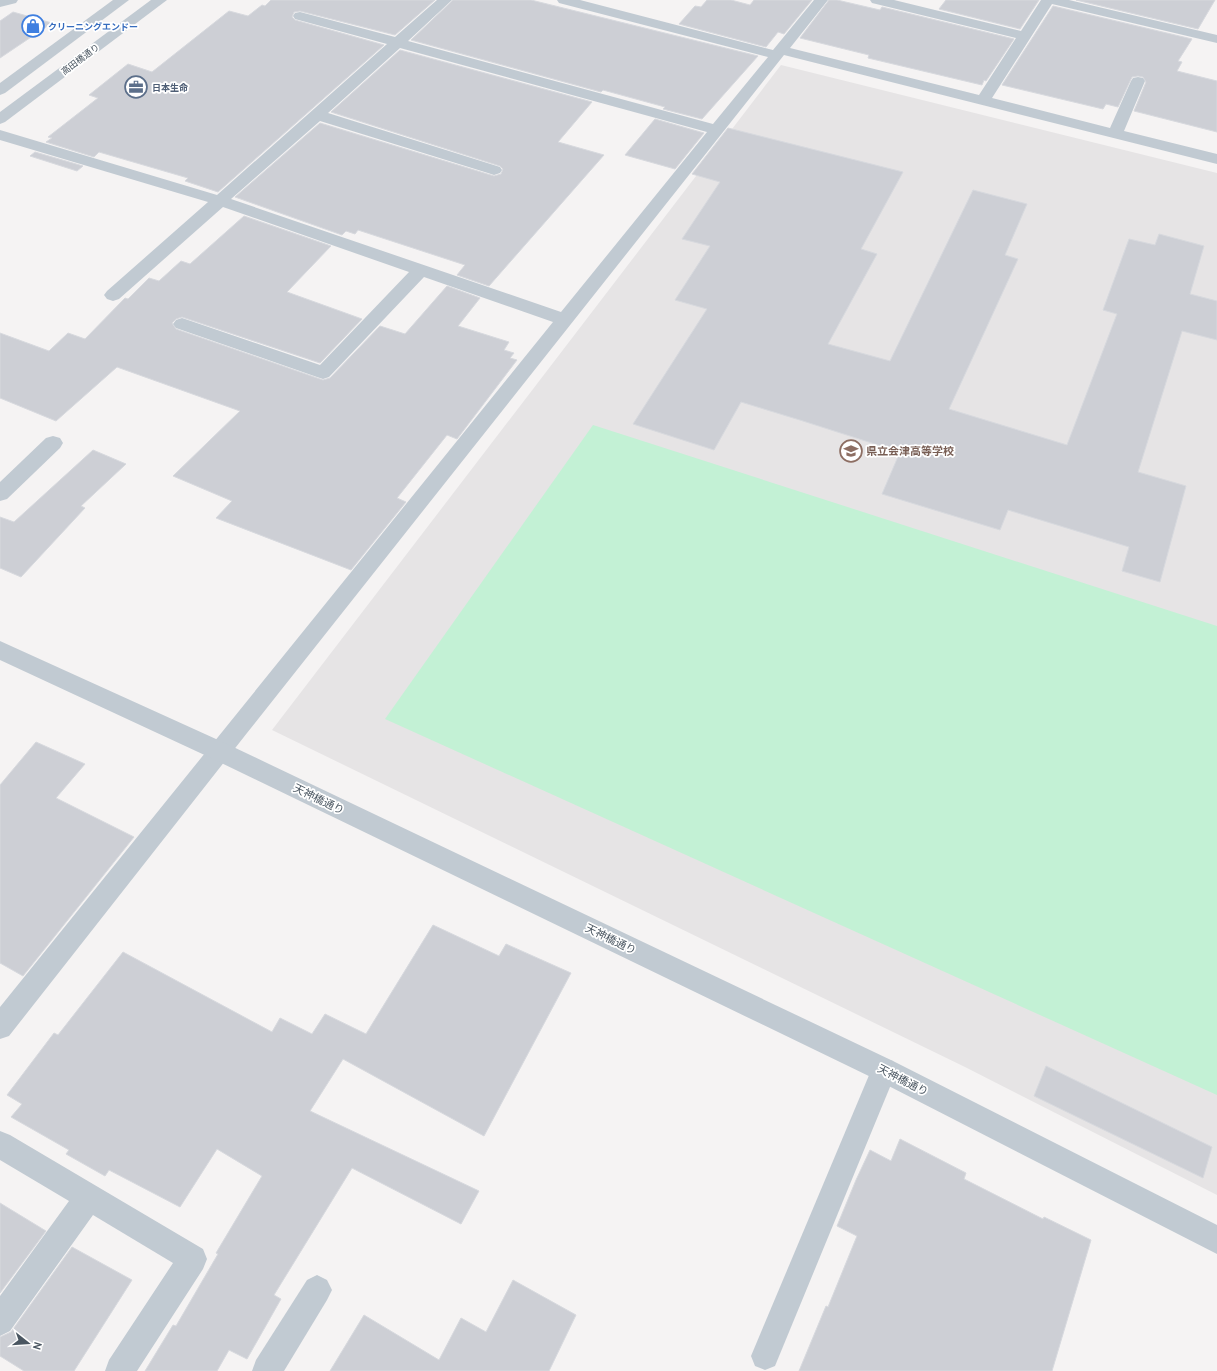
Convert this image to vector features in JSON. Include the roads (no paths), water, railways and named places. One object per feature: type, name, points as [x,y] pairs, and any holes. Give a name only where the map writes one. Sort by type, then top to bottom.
[{"type":"street","points":[[0,3],[12,0]]},
{"type":"street","points":[[0,90],[122,0]]},
{"type":"street","name":"高田橋通り","points":[[0,119],[160,0]]},
{"type":"street","points":[[114,295],[445,0]]},
{"type":"street","points":[[564,0],[779,53],[983,100],[1217,159]]},
{"type":"street","points":[[0,1027],[219,751],[821,0]]},
{"type":"street","points":[[877,0],[1024,36]]},
{"type":"street","points":[[983,100],[1049,0],[1217,38]]},
{"type":"street","points":[[300,16],[717,130]]},
{"type":"street","points":[[1115,133],[1138,81]]},
{"type":"street","points":[[317,115],[494,170]]},
{"type":"street","points":[[0,135],[220,201],[565,320]]},
{"type":"street","points":[[182,324],[323,373],[421,270]]},
{"type":"street","points":[[0,494],[53,443]]},
{"type":"street","name":"天神橋通り","points":[[0,650],[219,751],[884,1070],[1217,1240]]},
{"type":"street","points":[[0,1144],[88,1198],[193,1259],[120,1371]]},
{"type":"street","points":[[0,1321],[88,1198]]},
{"type":"street","points":[[268,1371],[317,1290]]},
{"type":"lane","points":[[765,1356],[884,1070]]},
{"type":"place","name":"クリーニングエンドー","points":[[33,26]]},
{"type":"place","name":"日本生命","points":[[136,87]]},
{"type":"place","name":"県立会津高等学校","points":[[851,451]]}]
